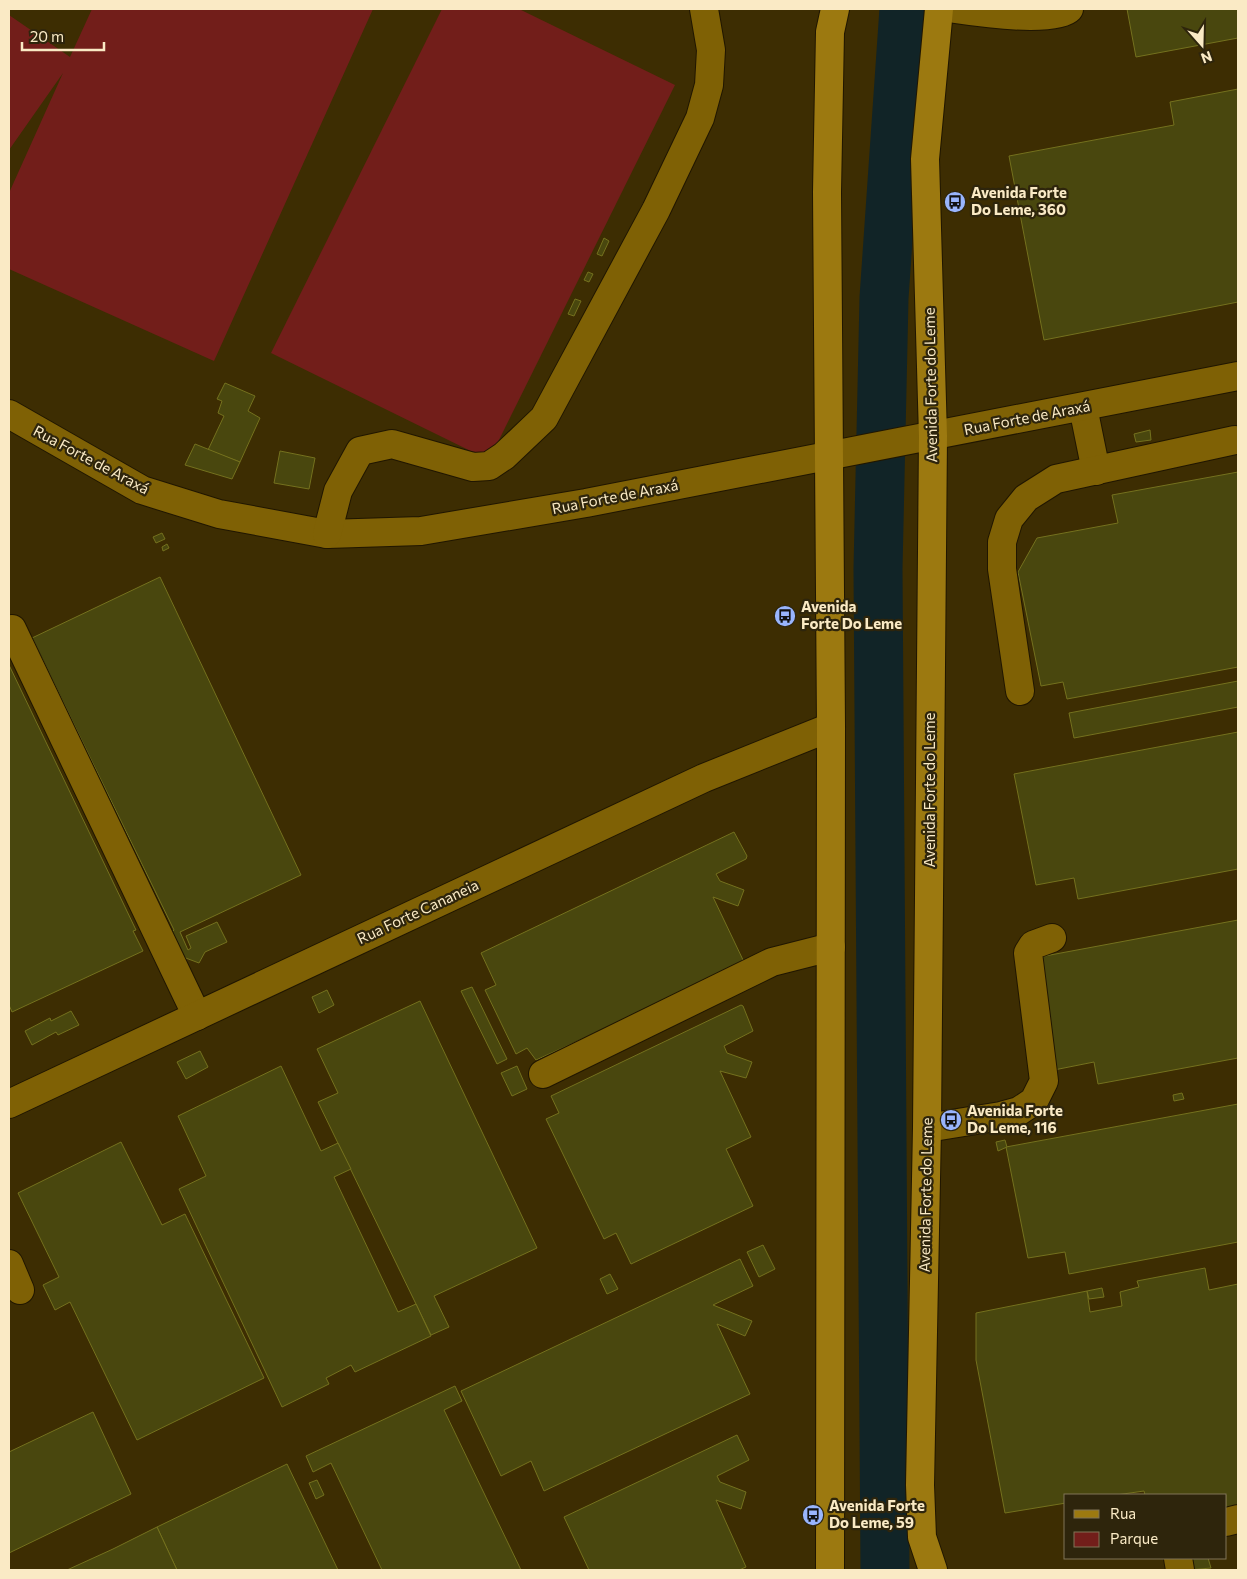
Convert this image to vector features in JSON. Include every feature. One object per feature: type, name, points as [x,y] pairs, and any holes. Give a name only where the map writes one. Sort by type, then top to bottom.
[{"type":"main road","points":[[830,1570],[832,727],[837,455],[827,192],[830,32],[835,9]]},
{"type":"main road","name":"Avenida Forte do Leme","points":[[933,1570],[922,1537],[920,1485],[927,1128],[933,436],[925,159],[939,9]]},
{"type":"street","points":[[327,534],[338,490],[360,451],[392,444],[473,467],[489,466],[504,456],[544,418],[656,210],[700,118],[709,85],[711,50],[704,9]]},
{"type":"street","points":[[955,9],[977,13],[1040,16],[1065,13],[1069,9]]},
{"type":"street","name":"Rua Forte de Araxá","points":[[9,414],[142,490],[219,514],[327,534],[421,531],[586,503],[1238,376]]},
{"type":"street","points":[[1083,407],[1096,471]]},
{"type":"street","points":[[1020,691],[1002,569],[1002,542],[1009,519],[1026,498],[1056,479],[1235,440]]},
{"type":"street","points":[[12,629],[197,1016]]},
{"type":"street","name":"Rua Forte Cananeia","points":[[9,1104],[704,778],[832,727]]},
{"type":"street","points":[[927,1128],[1001,1116],[1020,1111],[1034,1101],[1044,1080],[1028,953],[1033,945],[1052,938]]},
{"type":"street","points":[[543,1074],[772,962],[831,947]]},
{"type":"street","points":[[9,1264],[20,1290]]},
{"type":"green space","points":[[92,9],[373,9],[214,361],[9,269],[9,193],[63,73],[9,150],[9,15],[70,57]]},
{"type":"green space","points":[[442,9],[519,9],[675,85],[489,460],[271,353]]},
{"type":"building","points":[[1127,9],[1238,9],[1238,38],[1136,57]]},
{"type":"building","points":[[1238,89],[1238,302],[1044,340],[1009,156],[1174,125],[1170,102]]},
{"type":"building","points":[[604,238],[609,241],[602,256],[597,254]]},
{"type":"building","points":[[588,272],[593,274],[589,282],[584,280]]},
{"type":"building","points":[[575,299],[581,301],[574,316],[568,314]]},
{"type":"building","points":[[225,383],[255,396],[248,411],[260,418],[240,462],[208,450],[224,416],[218,413],[222,401],[217,399]]},
{"type":"building","points":[[1150,430],[1151,440],[1136,442],[1134,434]]},
{"type":"building","points":[[195,444],[240,462],[232,479],[185,465]]},
{"type":"building","points":[[280,451],[315,458],[309,489],[274,483]]},
{"type":"building","points":[[1238,472],[1238,667],[1067,699],[1063,682],[1041,686],[1018,572],[1037,538],[1118,523],[1112,495]]},
{"type":"building","points":[[162,533],[165,539],[156,543],[153,537]]},
{"type":"building","points":[[167,544],[169,548],[163,551],[162,547]]},
{"type":"building","points":[[160,577],[301,875],[180,932],[188,950],[191,948],[186,936],[217,922],[227,942],[205,952],[199,963],[183,957],[172,932],[174,930],[32,638]]},
{"type":"building","points":[[9,665],[136,930],[133,931],[143,951],[12,1012],[9,1005]]},
{"type":"building","points":[[1238,681],[1238,707],[1074,738],[1069,713]]},
{"type":"building","points":[[1238,732],[1238,869],[1078,899],[1074,878],[1036,885],[1014,774]]},
{"type":"building","points":[[734,832],[747,856],[746,859],[716,874],[720,881],[744,890],[738,906],[713,897],[744,962],[743,966],[536,1060],[527,1048],[516,1054],[485,990],[496,985],[481,953]]},
{"type":"building","points":[[1238,920],[1238,1058],[1098,1084],[1094,1062],[1054,1070],[1034,958]]},
{"type":"building","points":[[472,987],[507,1059],[497,1064],[461,991]]},
{"type":"building","points":[[327,990],[334,1005],[319,1013],[312,997]]},
{"type":"building","points":[[420,1001],[537,1248],[434,1296],[449,1327],[431,1335],[318,1102],[338,1093],[317,1049]]},
{"type":"building","points":[[741,1005],[753,1031],[724,1046],[727,1053],[752,1062],[746,1078],[720,1071],[751,1137],[726,1149],[753,1206],[631,1264],[616,1233],[604,1239],[546,1119],[559,1113],[551,1096]]},
{"type":"building","points":[[71,1011],[79,1025],[58,1035],[56,1032],[32,1045],[25,1031],[50,1018],[51,1021]]},
{"type":"building","points":[[200,1051],[208,1067],[186,1079],[177,1062]]},
{"type":"building","points":[[281,1066],[321,1151],[338,1143],[351,1169],[334,1177],[398,1312],[416,1304],[431,1336],[355,1372],[351,1365],[326,1378],[329,1384],[282,1407],[179,1189],[206,1176],[178,1116]]},
{"type":"building","points":[[517,1066],[527,1089],[512,1096],[501,1073]]},
{"type":"building","points":[[1182,1093],[1184,1099],[1174,1101],[1173,1095]]},
{"type":"building","points":[[1238,1104],[1238,1242],[1069,1274],[1065,1252],[1028,1258],[1006,1147]]},
{"type":"building","points":[[1005,1140],[1007,1147],[998,1151],[996,1142]]},
{"type":"building","points":[[121,1142],[162,1225],[185,1214],[264,1378],[137,1440],[70,1302],[55,1310],[43,1285],[59,1277],[18,1193]]},
{"type":"building","points":[[763,1245],[775,1269],[759,1277],[747,1252]]},
{"type":"building","points":[[740,1259],[753,1286],[713,1305],[752,1321],[745,1336],[717,1324],[750,1394],[544,1491],[531,1461],[501,1476],[461,1391]]},
{"type":"building","points":[[1205,1268],[1209,1290],[1238,1284],[1238,1506],[1227,1509],[1227,1494],[1145,1494],[1144,1491],[1123,1494],[1064,1494],[1064,1503],[1005,1513],[976,1360],[976,1313],[1087,1291],[1090,1312],[1122,1306],[1120,1292],[1139,1287],[1137,1281]]},
{"type":"building","points":[[610,1274],[618,1289],[607,1294],[600,1279]]},
{"type":"building","points":[[1102,1288],[1104,1297],[1089,1299],[1087,1291]]},
{"type":"building","points":[[455,1386],[462,1401],[444,1410],[521,1570],[382,1570],[331,1463],[313,1472],[306,1456]]},
{"type":"building","points":[[93,1412],[131,1494],[9,1553],[9,1452]]},
{"type":"building","points":[[737,1435],[749,1460],[717,1476],[720,1482],[746,1492],[741,1509],[716,1500],[746,1567],[739,1570],[589,1570],[564,1517]]},
{"type":"building","points":[[287,1464],[338,1570],[177,1570],[157,1527]]},
{"type":"building","points":[[317,1480],[324,1495],[316,1499],[309,1483]]},
{"type":"building","points":[[157,1527],[177,1570],[67,1570],[113,1549]]},
{"type":"building","points":[[1187,1559],[1208,1559],[1211,1568],[1189,1570]]},
{"type":"waterway","points":[[885,1570],[878,569],[884,298],[904,9]]},
{"type":"place","name":"Avenida Forte Do Leme, 360","points":[[955,202]]},
{"type":"place","name":"Avenida Forte Do Leme","points":[[785,616]]},
{"type":"place","name":"Avenida Forte Do Leme, 116","points":[[951,1120]]},
{"type":"place","name":"Avenida Forte Do Leme, 59","points":[[813,1515]]}]
